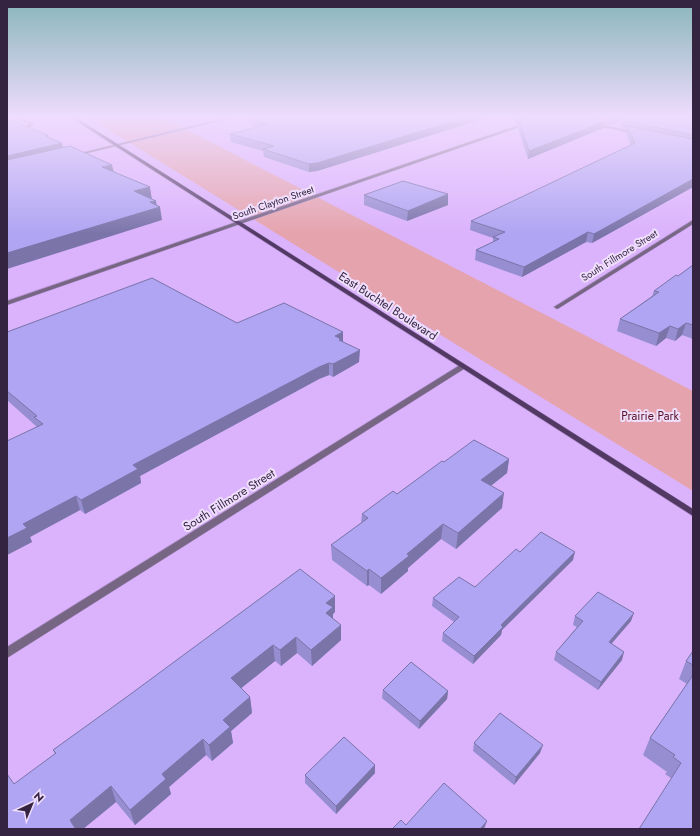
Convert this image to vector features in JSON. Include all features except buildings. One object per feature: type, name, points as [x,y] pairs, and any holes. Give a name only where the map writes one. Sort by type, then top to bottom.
[{"type":"main road","name":"East Buchtel Boulevard","points":[[133,156],[693,513]]},
{"type":"street","name":"South Clayton Street","points":[[7,303],[433,156]]},
{"type":"street","name":"South Fillmore Street","points":[[557,307],[693,222]]},
{"type":"street","name":"South Fillmore Street","points":[[7,653],[463,367]]},
{"type":"green space","name":"Prairie Park","points":[[151,156],[238,156],[693,391],[693,491]]}]
